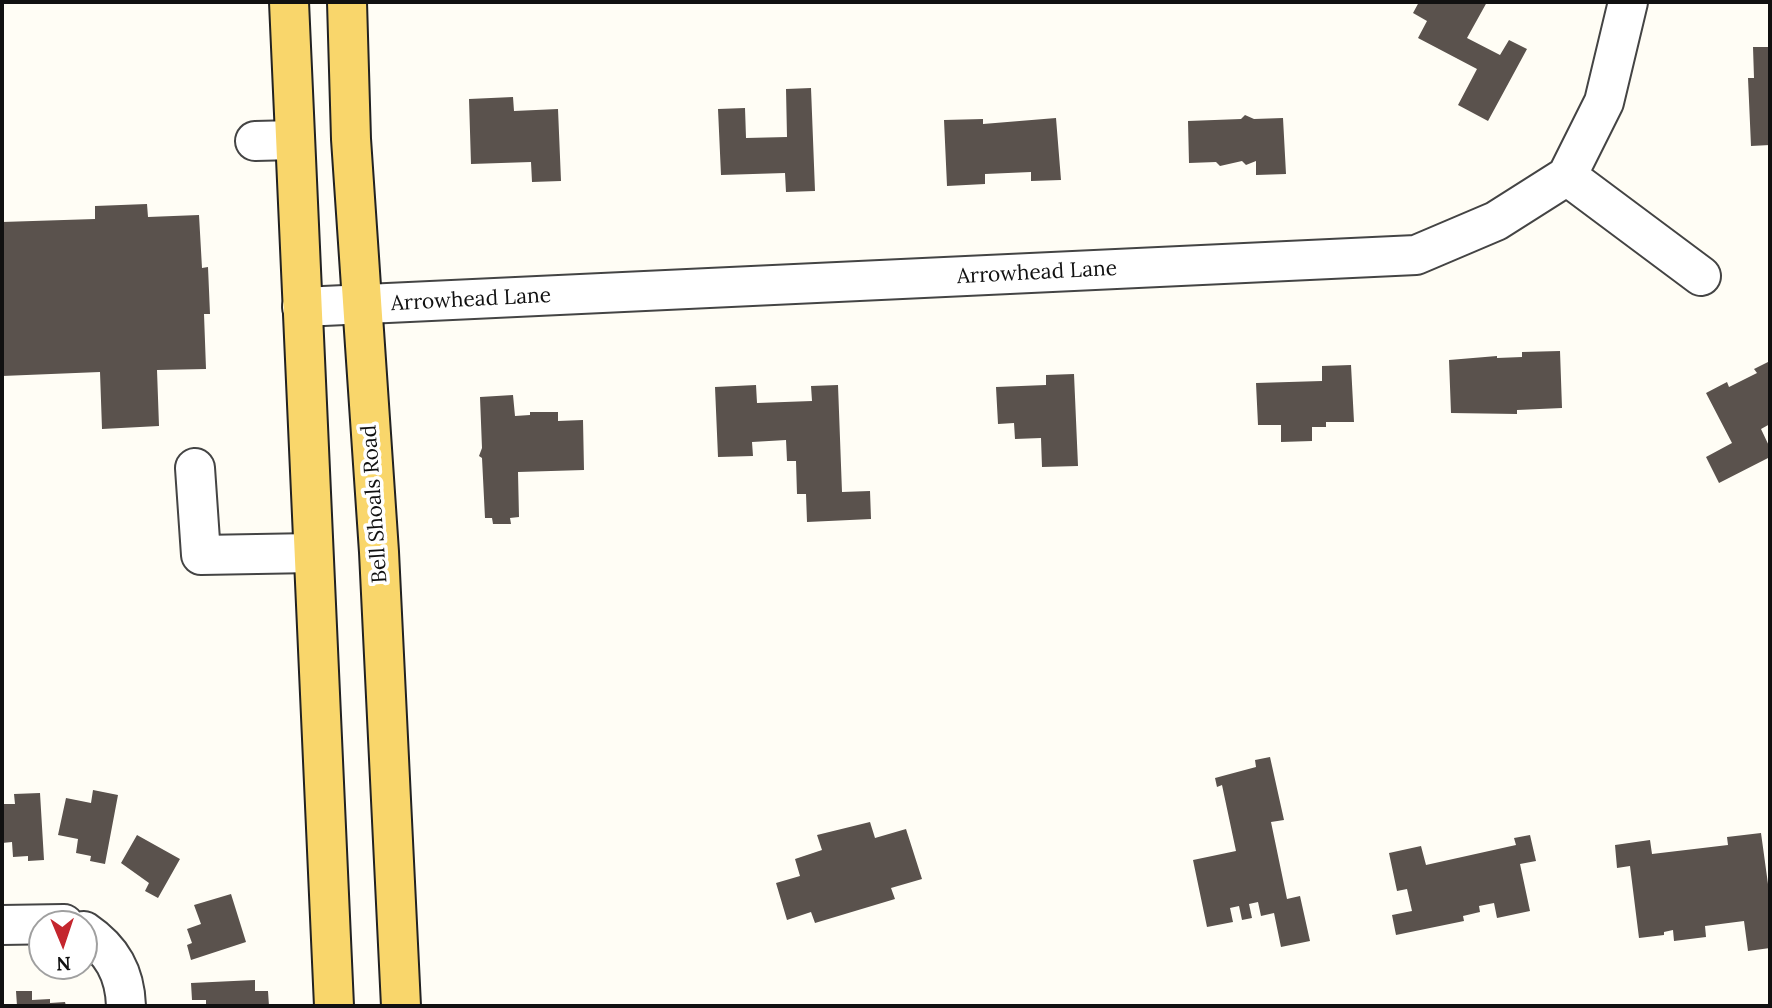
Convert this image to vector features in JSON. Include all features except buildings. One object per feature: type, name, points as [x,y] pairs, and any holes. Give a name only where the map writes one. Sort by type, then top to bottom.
[{"type":"main road","points":[[289,2],[334,1006]]},
{"type":"main road","name":"Bell Shoals Road","points":[[346,2],[360,305],[379,552],[401,1006]]},
{"type":"street","points":[[1628,2],[1604,102],[1567,176],[1701,276]]},
{"type":"street","points":[[256,141],[295,140]]},
{"type":"street","name":"Arrowhead Lane","points":[[302,307],[1416,256],[1496,222],[1567,176]]},
{"type":"street","points":[[195,468],[201,555],[313,553]]},
{"type":"street","points":[[2,925],[28,925]]},
{"type":"street","points":[[98,941],[117,963],[125,987],[126,1006]]}]
